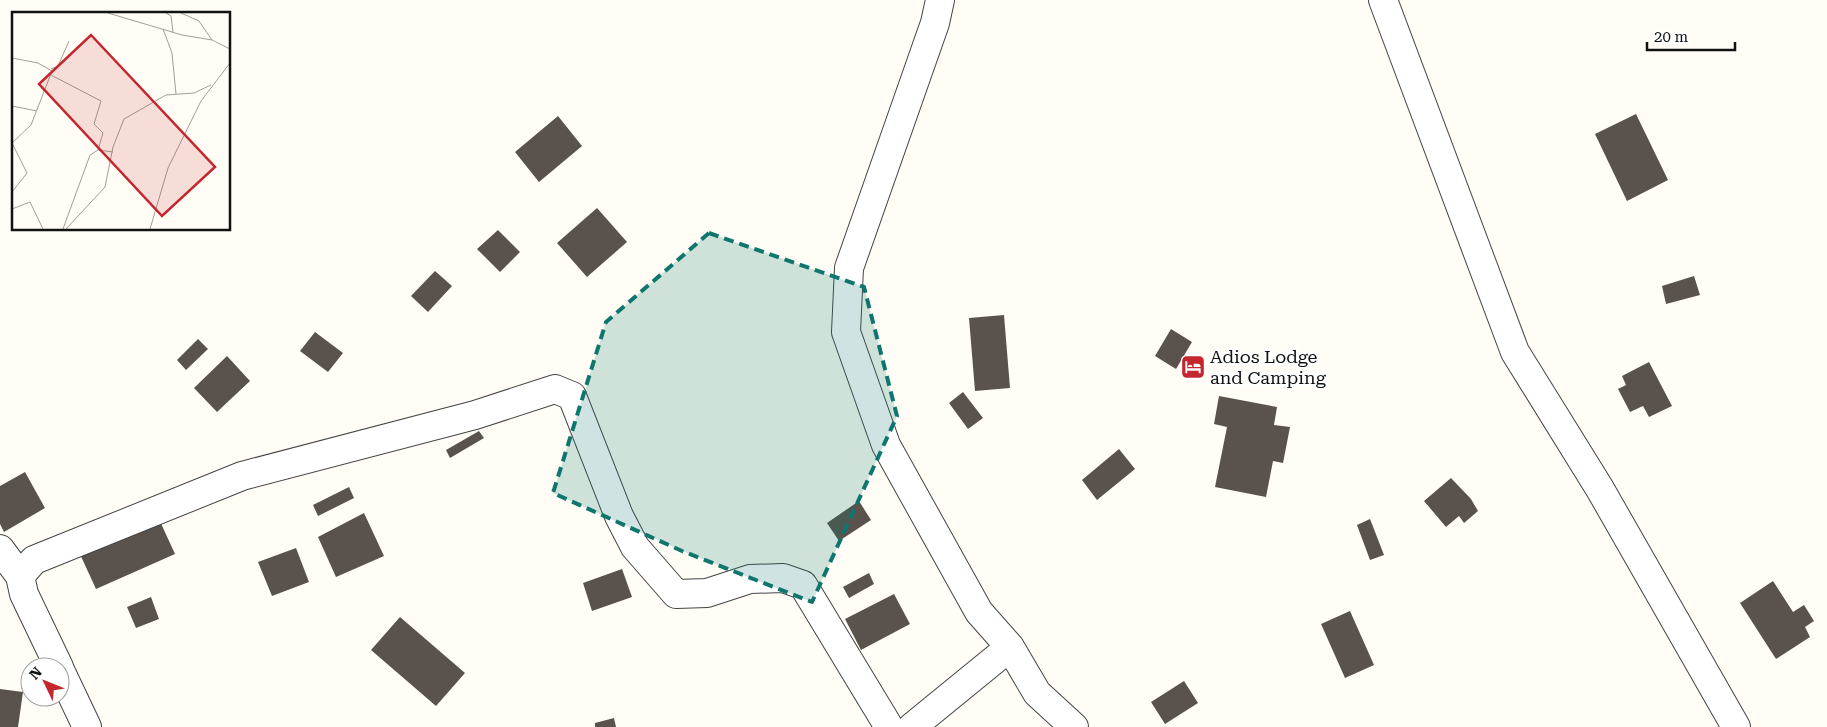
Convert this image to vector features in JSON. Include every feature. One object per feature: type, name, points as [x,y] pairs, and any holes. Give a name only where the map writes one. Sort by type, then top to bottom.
[{"type":"street","points":[[940,0],[935,23],[849,268],[846,332],[886,445],[979,612],[1010,647],[1037,693],[1074,727]]},
{"type":"street","points":[[1383,0],[1515,352],[1600,489],[1736,727]]},
{"type":"street","points":[[20,576],[34,560],[242,476],[475,415],[555,389],[572,396],[619,516],[635,546],[676,594],[707,593],[750,579],[783,578],[803,585],[889,727]]},
{"type":"street","points":[[0,550],[20,576],[24,594],[54,657]]},
{"type":"street","points":[[912,727],[1010,647]]},
{"type":"street","points":[[70,690],[88,727]]},
{"type":"highlighted area","points":[[709,233],[864,287],[897,416],[812,602],[682,551],[553,493],[606,322]]},
{"type":"building","points":[[1636,114],[1668,180],[1627,201],[1595,134]]},
{"type":"building","points":[[558,116],[582,146],[539,182],[515,152]]},
{"type":"building","points":[[597,208],[627,242],[587,277],[557,243]]},
{"type":"building","points":[[498,230],[520,252],[500,272],[477,249]]},
{"type":"building","points":[[435,271],[452,286],[428,312],[411,296]]},
{"type":"building","points":[[1694,276],[1700,295],[1666,304],[1662,286]]},
{"type":"building","points":[[1004,315],[1010,388],[975,391],[969,318]]},
{"type":"building","points":[[1171,329],[1192,342],[1176,369],[1155,356]]},
{"type":"building","points":[[315,332],[343,353],[328,372],[300,351]]},
{"type":"building","points":[[198,339],[208,349],[186,370],[177,360]]},
{"type":"building","points":[[227,356],[250,381],[217,412],[194,388]]},
{"type":"building","points":[[1649,362],[1672,406],[1649,417],[1643,406],[1630,412],[1618,389],[1626,385],[1622,376]]},
{"type":"building","points":[[963,392],[983,418],[968,429],[949,403]]},
{"type":"building","points":[[1219,396],[1277,407],[1274,425],[1290,427],[1283,463],[1273,461],[1266,497],[1215,487],[1227,427],[1214,424]]},
{"type":"building","points":[[479,431],[484,438],[450,458],[446,450]]},
{"type":"building","points":[[1119,449],[1135,469],[1097,500],[1082,480]]},
{"type":"building","points":[[25,472],[45,508],[4,532],[0,524],[0,486]]},
{"type":"building","points":[[1451,478],[1471,499],[1478,511],[1464,523],[1459,516],[1446,527],[1424,501]]},
{"type":"building","points":[[349,487],[354,498],[318,516],[313,505]]},
{"type":"building","points":[[859,501],[871,520],[839,541],[827,523]]},
{"type":"building","points":[[364,513],[384,556],[336,577],[318,537]]},
{"type":"building","points":[[158,517],[175,554],[96,589],[79,552]]},
{"type":"building","points":[[1370,519],[1384,555],[1370,560],[1357,525]]},
{"type":"building","points":[[296,548],[309,582],[272,596],[258,562]]},
{"type":"building","points":[[622,569],[632,597],[592,611],[583,583]]},
{"type":"building","points":[[869,573],[874,584],[849,598],[843,587]]},
{"type":"building","points":[[1773,581],[1793,612],[1804,605],[1814,621],[1805,627],[1810,637],[1776,659],[1740,603]]},
{"type":"building","points":[[894,594],[910,624],[861,650],[845,619]]},
{"type":"building","points":[[151,597],[159,619],[136,628],[127,607]]},
{"type":"building","points":[[1350,611],[1374,665],[1345,678],[1321,624]]},
{"type":"building","points":[[400,617],[465,673],[436,706],[371,650]]},
{"type":"building","points":[[1184,681],[1198,703],[1165,724],[1151,702]]},
{"type":"building","points":[[0,689],[20,692],[21,707],[18,727],[0,727]]},
{"type":"building","points":[[614,718],[616,727],[595,727],[595,723]]},
{"type":"place","name":"Adios Lodge and Camping","points":[[1193,367]]}]
